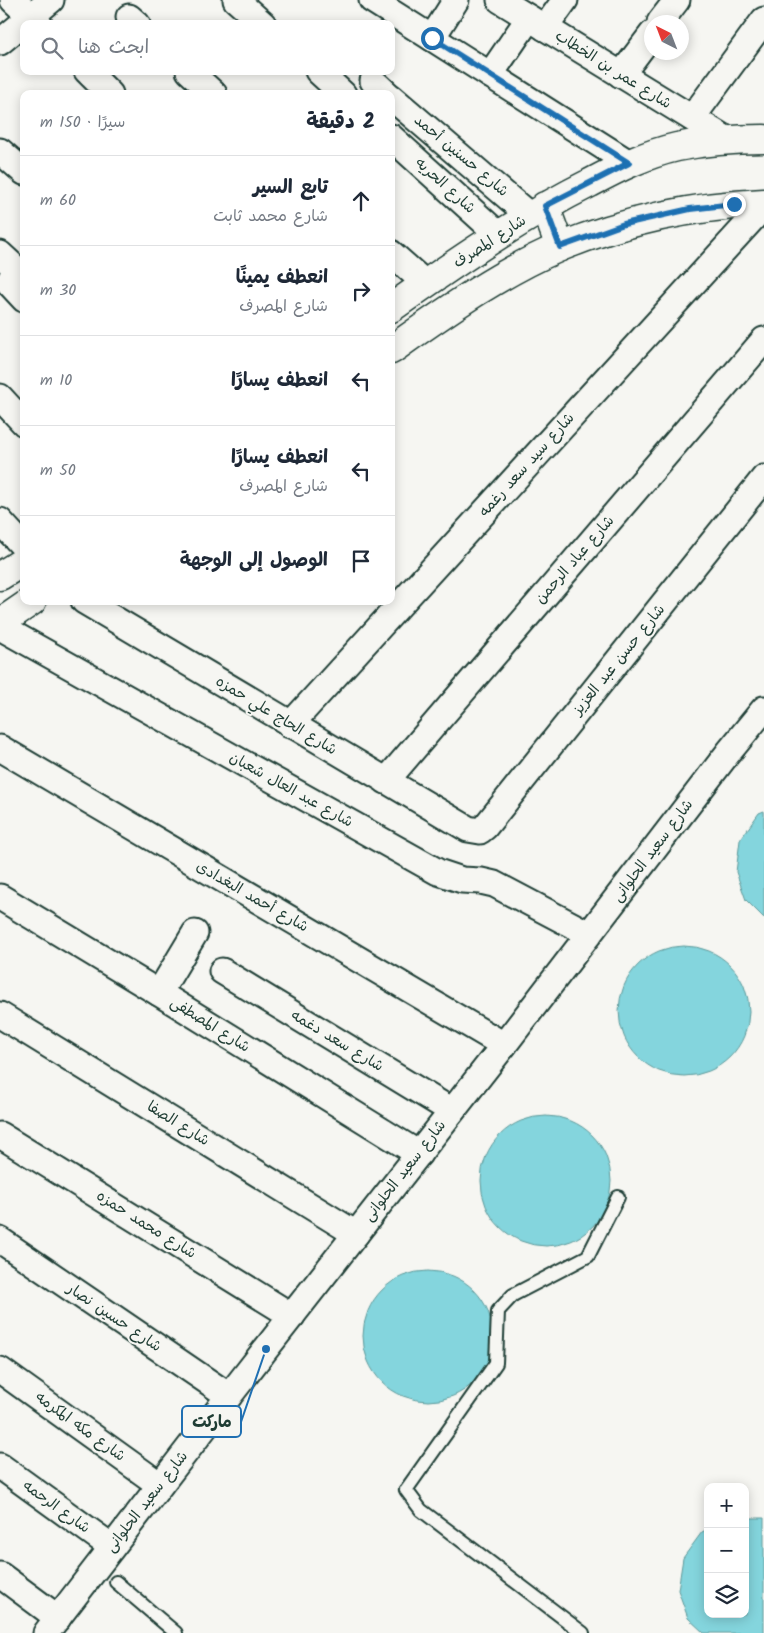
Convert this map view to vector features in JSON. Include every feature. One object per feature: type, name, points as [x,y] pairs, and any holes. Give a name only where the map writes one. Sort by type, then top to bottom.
[{"type":"street","points":[[13,0],[35,20],[51,0]]},
{"type":"street","points":[[236,0],[258,20]]},
{"type":"street","points":[[372,0],[629,163]]},
{"type":"street","points":[[432,38],[456,0]]},
{"type":"street","name":"شارع عمر بن الخطاب","points":[[500,0],[726,139]]},
{"type":"street","points":[[490,75],[537,23],[565,0]]},
{"type":"street","points":[[665,15],[677,0]]},
{"type":"street","points":[[692,118],[764,20]]},
{"type":"street","points":[[0,42],[20,29]]},
{"type":"street","points":[[621,75],[644,45]]},
{"type":"street","points":[[91,75],[106,90]]},
{"type":"street","points":[[193,75],[210,90]]},
{"type":"street","points":[[326,75],[339,90]]},
{"type":"street","name":"شارع حسنين أحمد","points":[[395,100],[538,211]]},
{"type":"street","name":"شارع المصرف","points":[[395,305],[499,234],[629,163],[677,147],[726,139],[764,138]]},
{"type":"street","name":"شارع الحريه","points":[[395,141],[499,234]]},
{"type":"street","points":[[0,151],[20,168]]},
{"type":"street","points":[[395,347],[499,278],[560,247],[624,224],[690,209],[764,204]]},
{"type":"street","name":"شارع سيد سعد رغمه","points":[[290,725],[764,204]]},
{"type":"street","points":[[538,211],[560,247]]},
{"type":"street","points":[[0,254],[15,269],[10,280],[17,293]]},
{"type":"street","points":[[395,257],[426,284]]},
{"type":"street","name":"شارع عباد الرحمن","points":[[386,781],[764,340]]},
{"type":"street","points":[[0,397],[20,419]]},
{"type":"street","name":"شارع حسن عبد العزيز","points":[[468,829],[473,832],[480,831],[485,827],[764,478]]},
{"type":"street","points":[[0,521],[20,543]]},
{"type":"street","points":[[0,576],[20,564]]},
{"type":"street","points":[[0,625],[27,605]]},
{"type":"street","name":"شارع الحاج علي حمزه","points":[[91,605],[468,829]]},
{"type":"street","name":"شارع عبد العال شعبان","points":[[0,625],[438,872],[462,880],[494,884],[589,934]]},
{"type":"street","name":"شارع سعيد الحلوانى","points":[[52,1626],[228,1396],[419,1154],[764,709]]},
{"type":"street","name":"شارع أحمد البغدادى","points":[[0,748],[504,1045]]},
{"type":"street","name":"شارع المصطفى","points":[[0,898],[159,993],[419,1154]]},
{"type":"street","points":[[159,993],[195,933]]},
{"type":"street","name":"شارع سعد دغمه","points":[[222,971],[452,1111]]},
{"type":"street","name":"شارع الصفا","points":[[0,1015],[356,1234]]},
{"type":"street","name":"شارع محمد حمزه","points":[[0,1135],[292,1316]]},
{"type":"street","name":"شارع حسين نصار","points":[[0,1240],[228,1396]]},
{"type":"street","name":"شارع مكه المكرمه","points":[[0,1370],[160,1485]]},
{"type":"street","name":"شارع الرحمه","points":[[0,1466],[112,1548]]},
{"type":"street","points":[[0,1575],[52,1626]]},
{"type":"lane","points":[[583,1633],[420,1510],[406,1490],[496,1363],[498,1311],[513,1296],[588,1256],[618,1197]]},
{"type":"lane","points":[[116,1582],[176,1633]]},
{"type":"water","points":[[764,811],[764,918],[746,900],[736,872],[740,840],[759,813]]},
{"type":"water","points":[[684,946],[697,947],[709,951],[730,965],[744,986],[748,998],[748,1024],[744,1036],[730,1057],[709,1071],[697,1075],[684,1076],[671,1075],[659,1071],[638,1057],[624,1036],[620,1024],[619,1011],[620,998],[624,986],[638,965],[659,951],[671,947]]},
{"type":"water","points":[[546,1116],[559,1117],[571,1121],[592,1135],[606,1156],[610,1168],[610,1194],[606,1206],[592,1227],[571,1241],[559,1245],[546,1246],[533,1245],[521,1241],[500,1227],[486,1206],[482,1194],[481,1181],[482,1168],[486,1156],[500,1135],[521,1121],[533,1117]]},
{"type":"water","points":[[428,1271],[441,1272],[453,1276],[474,1290],[488,1311],[492,1323],[492,1349],[488,1361],[474,1382],[453,1396],[441,1400],[428,1401],[415,1400],[403,1396],[382,1382],[368,1361],[364,1349],[363,1336],[364,1323],[368,1311],[382,1290],[403,1276],[415,1272]]},
{"type":"water","points":[[749,1518],[764,1518],[764,1633],[704,1633],[688,1618],[678,1590],[683,1558],[704,1531],[704,1618],[749,1618]]},
{"type":"place","name":"ماركت","points":[[266,1349]]},
{"type":"route","points":[[432,38],[629,163],[545,206],[560,247],[624,224],[690,209],[734,204]]}]
